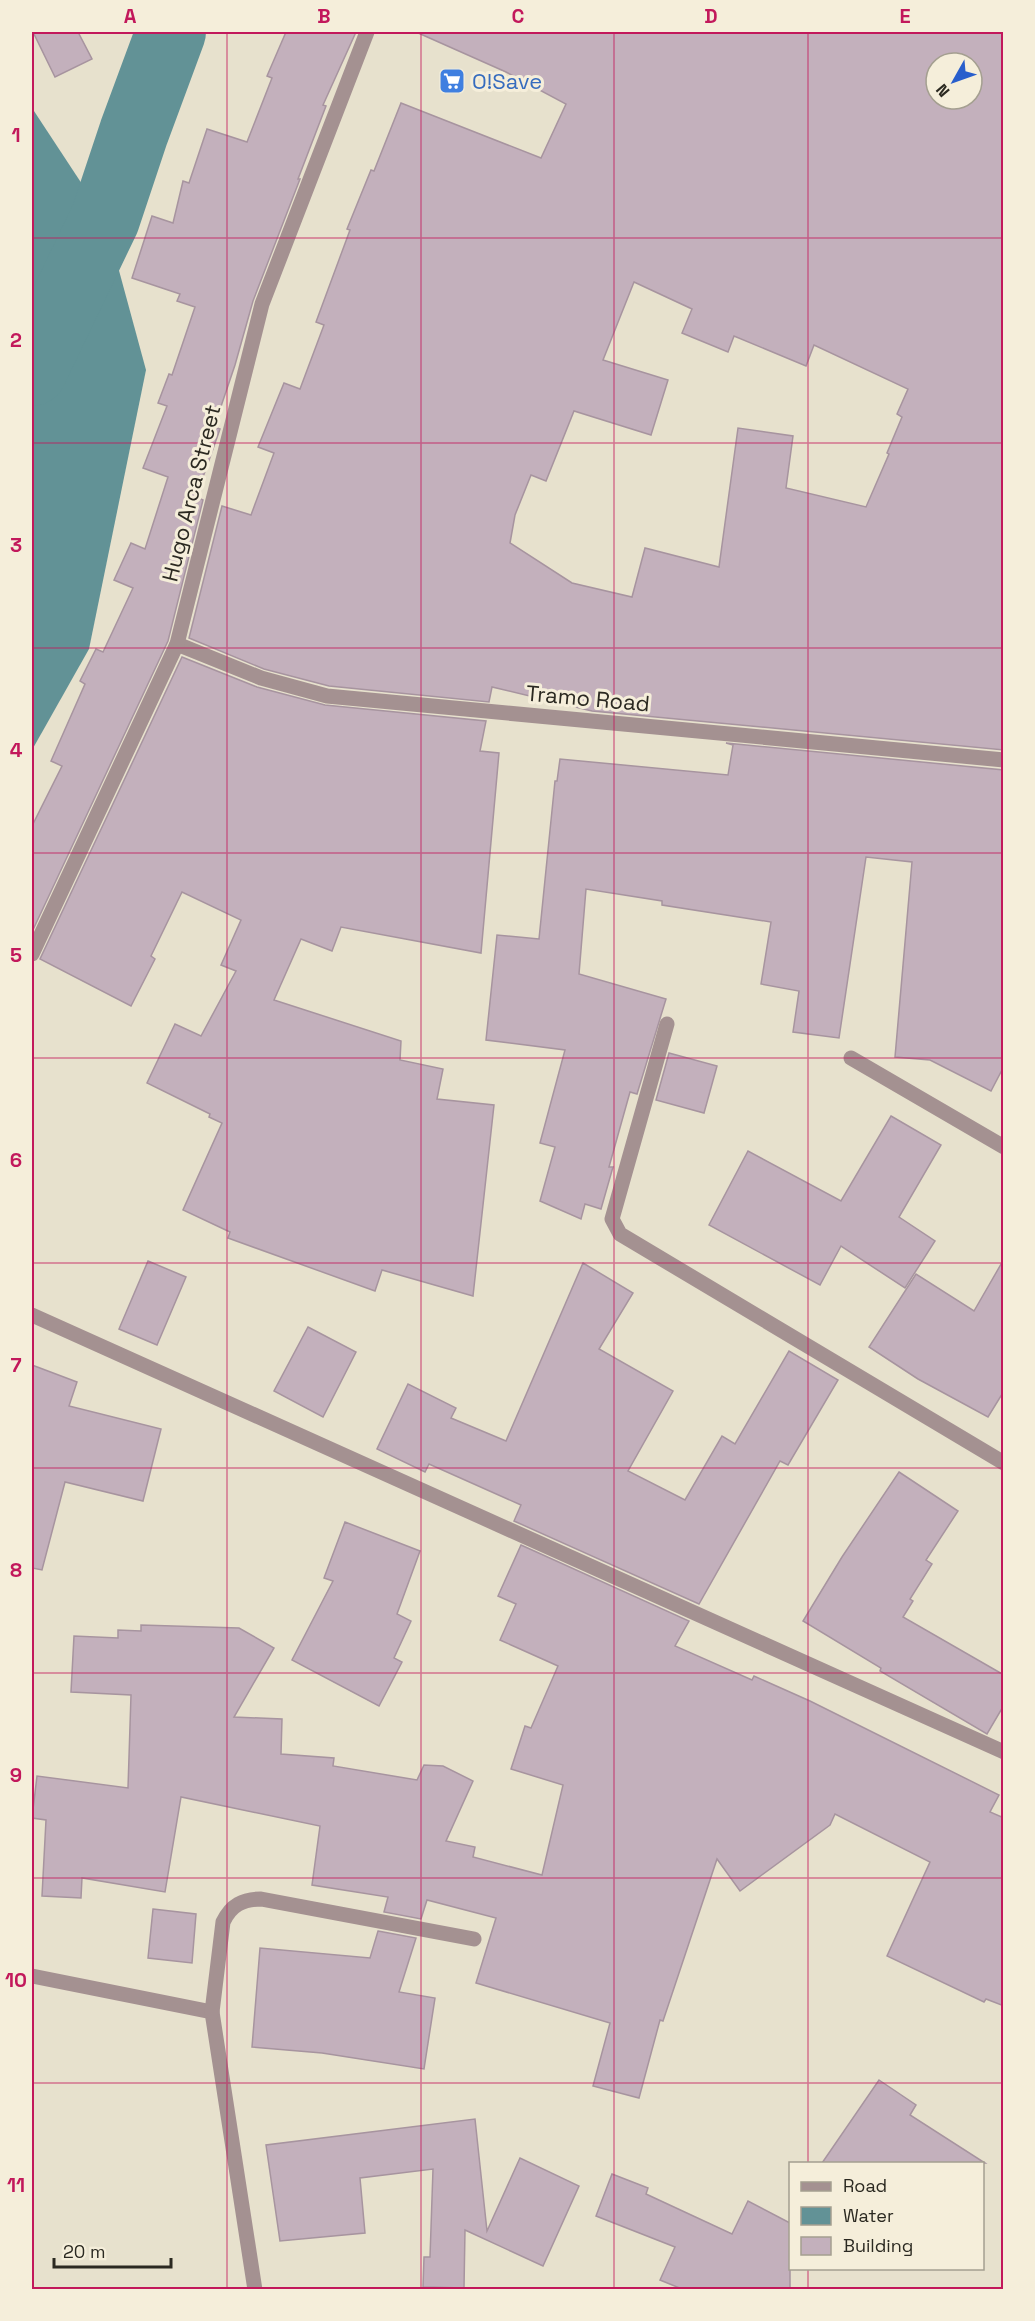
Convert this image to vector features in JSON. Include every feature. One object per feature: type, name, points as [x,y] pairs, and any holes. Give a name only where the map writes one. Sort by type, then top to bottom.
[{"type":"street","name":"Hugo Arca Street","points":[[32,954],[177,644],[262,304],[367,32]]},
{"type":"street","name":"Tramo Road","points":[[177,644],[261,678],[327,696],[1004,760]]},
{"type":"street","points":[[667,1024],[612,1219],[620,1234],[1004,1462]]},
{"type":"street","points":[[850,1058],[1004,1147]]},
{"type":"street","points":[[32,1315],[1004,1752]]},
{"type":"street","points":[[255,2289],[212,2012],[223,1922],[228,1912],[237,1904],[249,1899],[261,1899],[474,1939]]},
{"type":"street","points":[[32,1976],[212,2012]]},
{"type":"water","points":[[32,108],[105,219],[146,370],[89,649],[32,750]]},
{"type":"building","points":[[33,32],[78,32],[92,59],[55,77]]},
{"type":"building","points":[[286,32],[356,32],[323,105],[326,106],[298,179],[300,179],[253,301],[214,427],[220,429],[196,497],[203,500],[168,641],[32,932],[32,826],[62,766],[51,761],[85,684],[80,681],[96,649],[103,652],[133,588],[114,580],[131,543],[145,549],[168,477],[143,468],[167,406],[158,403],[169,374],[172,375],[195,307],[177,301],[180,294],[132,278],[152,216],[173,223],[183,181],[189,183],[207,129],[247,142],[272,78],[267,76]]},
{"type":"building","points":[[416,32],[1004,32],[1004,750],[592,711],[492,687],[489,702],[329,686],[264,669],[189,638],[222,506],[251,515],[274,453],[258,447],[284,383],[300,389],[324,325],[316,322],[350,230],[347,229],[371,170],[374,171],[401,103],[541,158],[566,104],[506,72]],"holes":[[[634,282],[692,309],[682,333],[728,352],[734,336],[806,366],[814,345],[908,389],[897,414],[902,417],[887,453],[889,454],[866,507],[786,488],[793,436],[738,428],[719,567],[645,548],[632,597],[572,583],[510,543],[515,515],[531,475],[546,481],[574,411],[651,435],[668,380],[603,360]]]},
{"type":"building","points":[[182,657],[257,687],[325,705],[486,721],[480,751],[499,753],[481,953],[341,927],[332,951],[301,939],[274,1000],[401,1041],[400,1060],[443,1069],[437,1099],[494,1105],[473,1296],[382,1270],[375,1291],[228,1238],[230,1232],[183,1210],[222,1123],[209,1117],[210,1114],[147,1083],[175,1024],[201,1036],[236,971],[221,965],[241,920],[182,892],[151,956],[155,959],[131,1006],[40,959]]},
{"type":"building","points":[[726,743],[1004,770],[1004,1066],[991,1091],[930,1060],[895,1057],[912,862],[866,857],[839,1038],[793,1032],[799,991],[761,984],[771,922],[662,905],[662,901],[586,889],[579,974],[666,999],[637,1094],[630,1092],[609,1167],[613,1167],[601,1209],[585,1204],[581,1219],[540,1201],[555,1147],[540,1143],[565,1050],[486,1040],[497,935],[539,939],[555,781],[557,781],[560,759],[728,775],[733,745]]},
{"type":"building","points":[[669,1053],[717,1066],[704,1113],[656,1100]]},
{"type":"building","points":[[891,1116],[941,1145],[899,1217],[935,1241],[905,1288],[841,1246],[820,1285],[709,1225],[748,1151],[841,1201]]},
{"type":"building","points":[[1004,1259],[1004,1391],[988,1417],[918,1379],[869,1347],[916,1274],[974,1311]]},
{"type":"building","points":[[148,1261],[186,1277],[157,1345],[119,1329]]},
{"type":"building","points":[[583,1263],[633,1293],[599,1349],[673,1391],[628,1471],[685,1500],[722,1436],[735,1444],[789,1351],[838,1380],[788,1465],[780,1461],[699,1604],[514,1521],[521,1505],[429,1464],[425,1472],[377,1449],[408,1384],[456,1408],[451,1418],[506,1441]]},
{"type":"building","points":[[308,1327],[356,1352],[323,1417],[274,1391]]},
{"type":"building","points":[[32,1365],[77,1382],[69,1406],[161,1429],[143,1501],[65,1482],[42,1570],[32,1568]]},
{"type":"building","points":[[899,1472],[958,1511],[926,1560],[932,1564],[910,1599],[913,1601],[903,1617],[1004,1675],[1004,1705],[987,1734],[880,1671],[881,1668],[803,1621],[842,1557]]},
{"type":"building","points":[[345,1522],[420,1551],[397,1614],[411,1621],[394,1658],[402,1662],[379,1706],[292,1660],[333,1581],[324,1578]]},
{"type":"building","points":[[521,1545],[689,1621],[675,1646],[752,1680],[754,1676],[810,1701],[999,1795],[990,1812],[1004,1818],[1004,2006],[986,1999],[984,2002],[887,1956],[930,1862],[835,1814],[830,1825],[740,1891],[717,1859],[663,2021],[660,2020],[639,2098],[593,2086],[610,2023],[476,1983],[496,1918],[427,1900],[421,1919],[384,1912],[388,1897],[312,1885],[320,1826],[181,1797],[165,1892],[82,1878],[81,1898],[42,1896],[46,1820],[32,1818],[37,1776],[128,1788],[131,1695],[71,1692],[74,1636],[118,1638],[118,1630],[141,1631],[141,1625],[239,1628],[274,1648],[234,1717],[282,1719],[281,1754],[334,1758],[333,1766],[417,1780],[424,1765],[443,1766],[473,1781],[446,1841],[475,1847],[473,1857],[542,1875],[563,1785],[511,1769],[525,1726],[531,1728],[558,1666],[500,1640],[516,1604],[498,1596]]},
{"type":"building","points":[[153,1909],[196,1914],[192,1963],[148,1958]]},
{"type":"building","points":[[378,1931],[416,1938],[399,1992],[435,1998],[424,2069],[322,2053],[252,2047],[260,1948],[370,1958]]},
{"type":"building","points":[[879,2080],[916,2105],[910,2115],[983,2162],[823,2162]]},
{"type":"building","points":[[475,2119],[487,2231],[520,2158],[579,2186],[543,2266],[465,2230],[464,2288],[423,2287],[424,2257],[430,2257],[433,2169],[360,2178],[365,2233],[280,2241],[266,2145]]},
{"type":"building","points":[[612,2174],[648,2188],[646,2194],[732,2234],[748,2201],[789,2222],[790,2289],[682,2289],[660,2280],[675,2247],[596,2216]]},
{"type":"waterway","points":[[32,371],[105,219],[171,32]]},
{"type":"place","name":"O!Save","points":[[452,81]]}]
